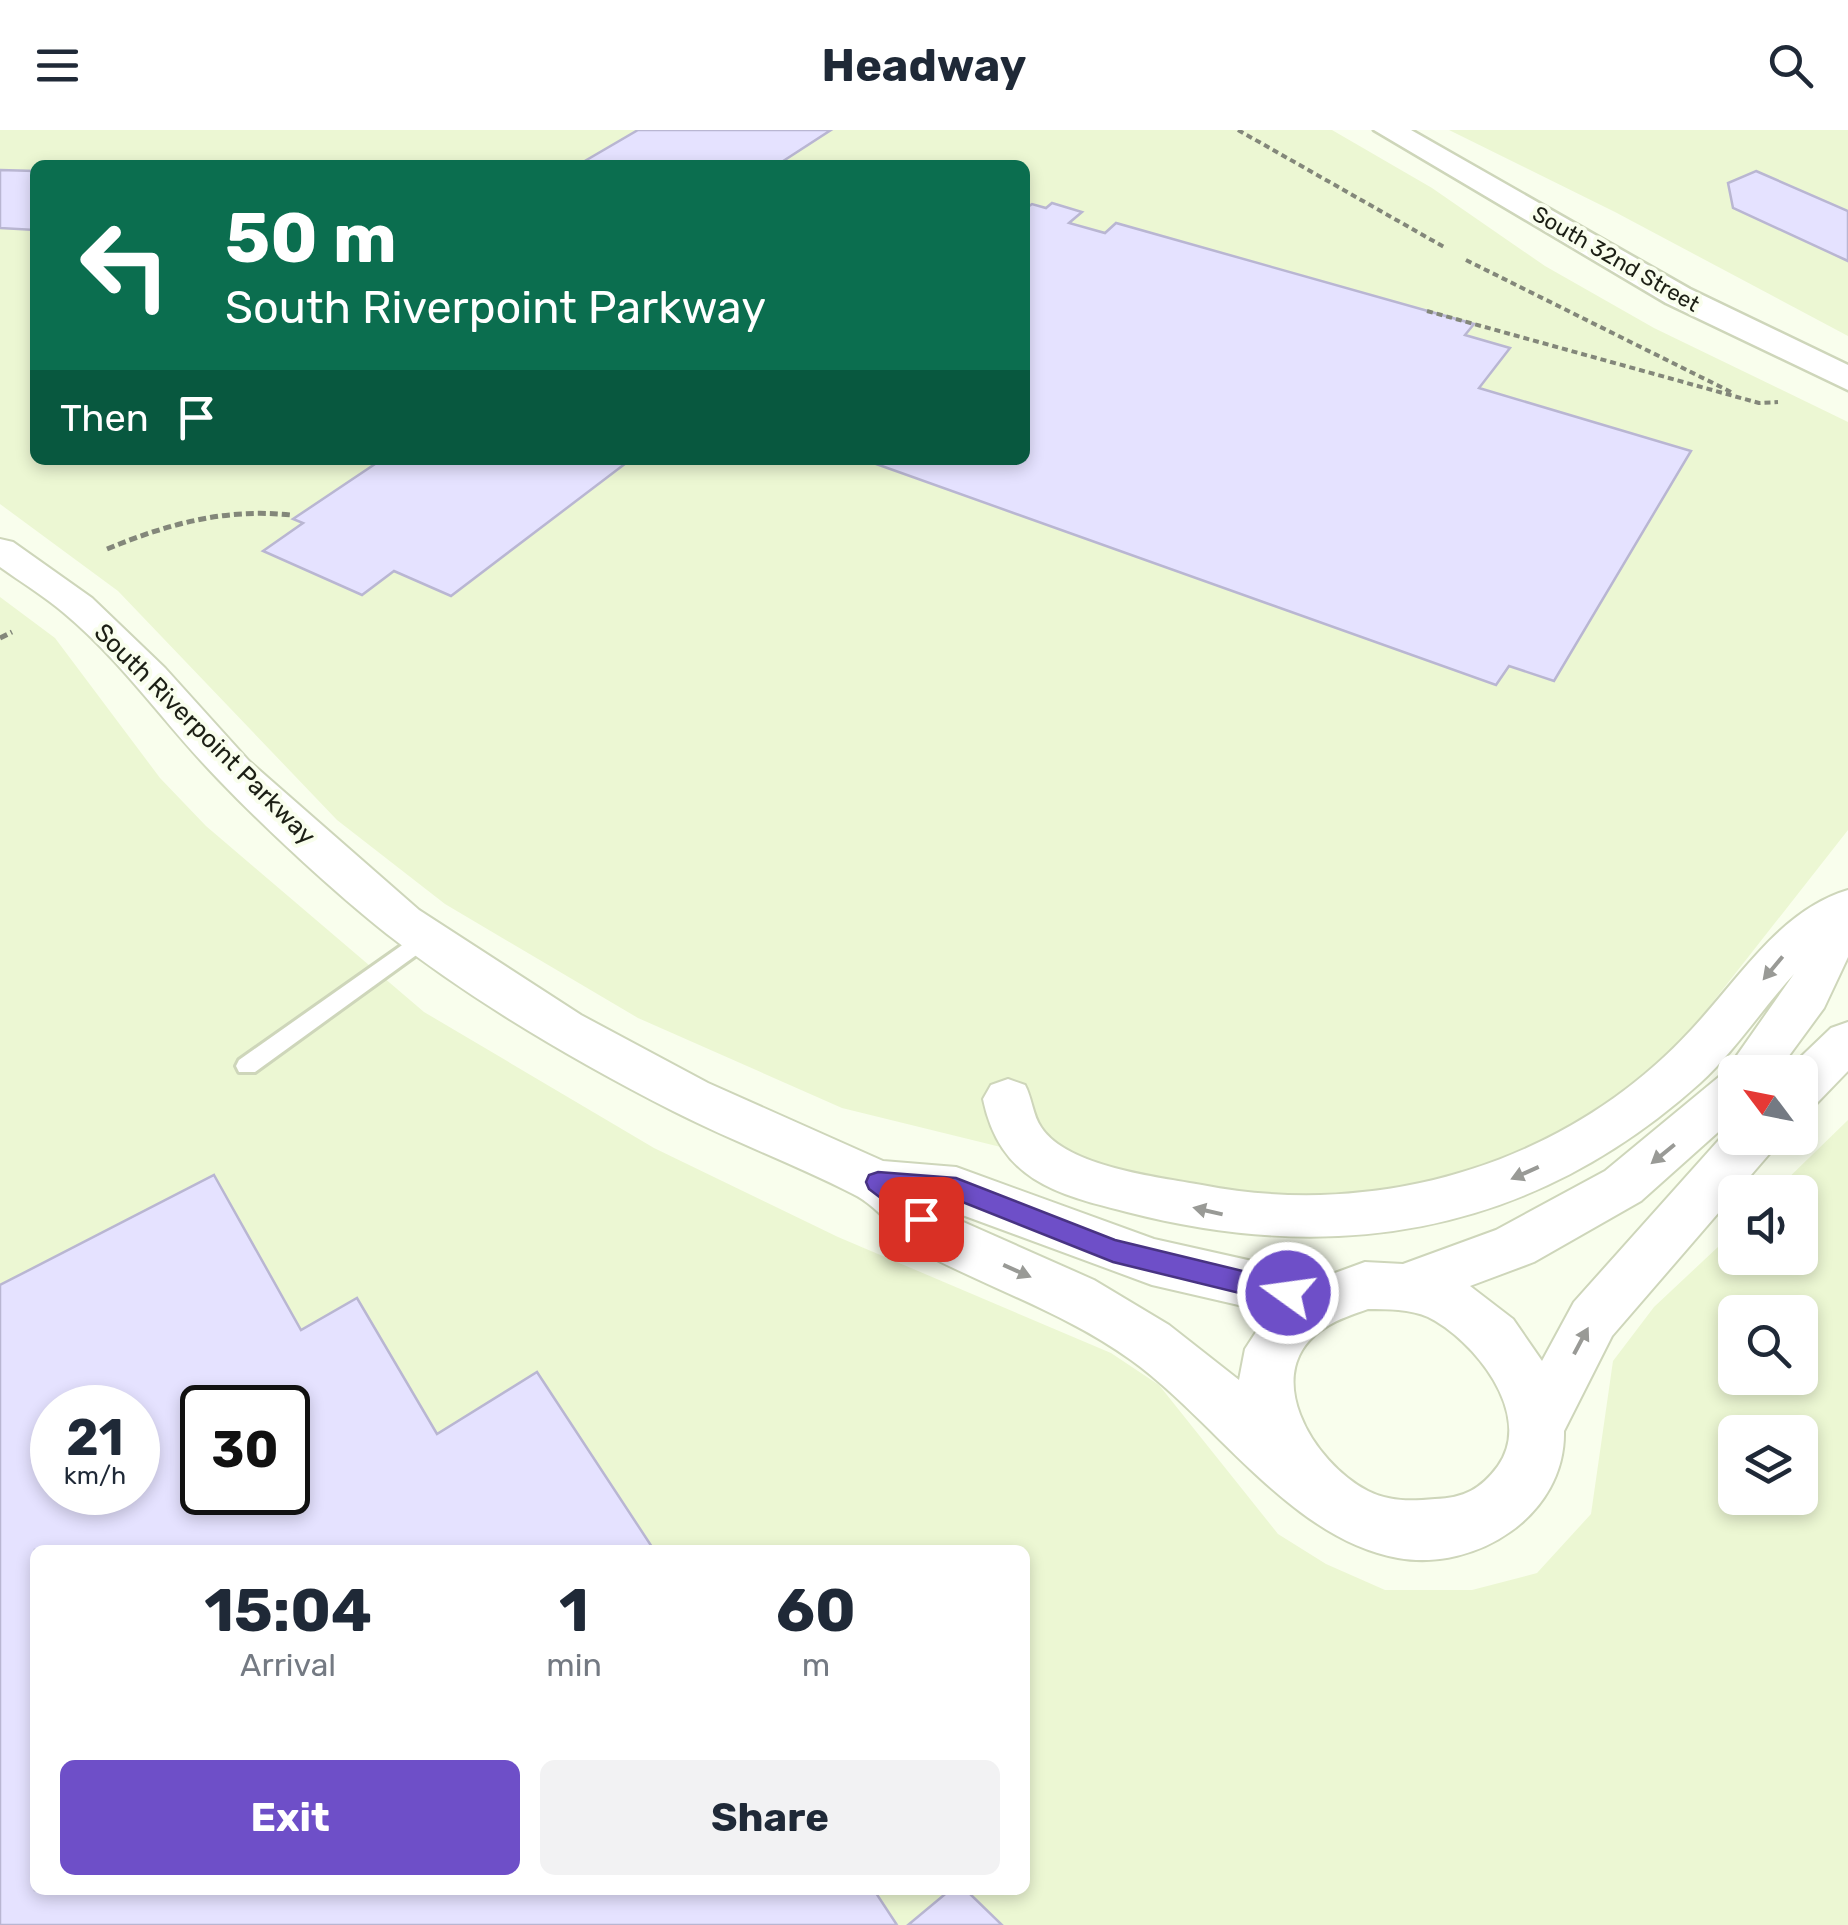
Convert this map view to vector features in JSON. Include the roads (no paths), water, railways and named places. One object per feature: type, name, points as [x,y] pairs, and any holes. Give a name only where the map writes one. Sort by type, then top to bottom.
[{"type":"main road","name":"South 32nd Street","points":[[1389,130],[1678,296],[1848,379]]},
{"type":"street","name":"South Riverpoint Parkway","points":[[0,550],[78,606],[247,783],[356,883],[425,937],[564,1028],[690,1097],[878,1182],[942,1237],[1075,1298],[1150,1342],[1220,1398],[1301,1475]]},
{"type":"street","points":[[1763,1055],[1808,995],[1848,907]]},
{"type":"street","points":[[1008,1099],[1024,1143],[1038,1154],[1053,1164],[1130,1191],[1214,1213],[1299,1221],[1424,1208],[1531,1171],[1621,1117],[1682,1070],[1784,955],[1848,907]]},
{"type":"street","points":[[1818,1072],[1848,1041]]},
{"type":"street","points":[[1406,1287],[1514,1246],[1624,1186],[1718,1103]]},
{"type":"street","points":[[1536,1428],[1529,1389],[1510,1354],[1482,1323],[1445,1300],[1406,1287],[1364,1285],[1327,1294],[1302,1308],[1282,1329],[1269,1355],[1264,1384],[1268,1416],[1280,1447],[1301,1475],[1354,1515],[1396,1529],[1438,1531],[1477,1520],[1508,1500],[1528,1469],[1536,1428],[1593,1318],[1735,1155]]},
{"type":"street","name":"South Riverpoint Parkway","points":[[878,1182],[956,1188],[1152,1262],[1288,1293],[1327,1294]]},
{"type":"lane","points":[[247,1066],[425,937]]}]
